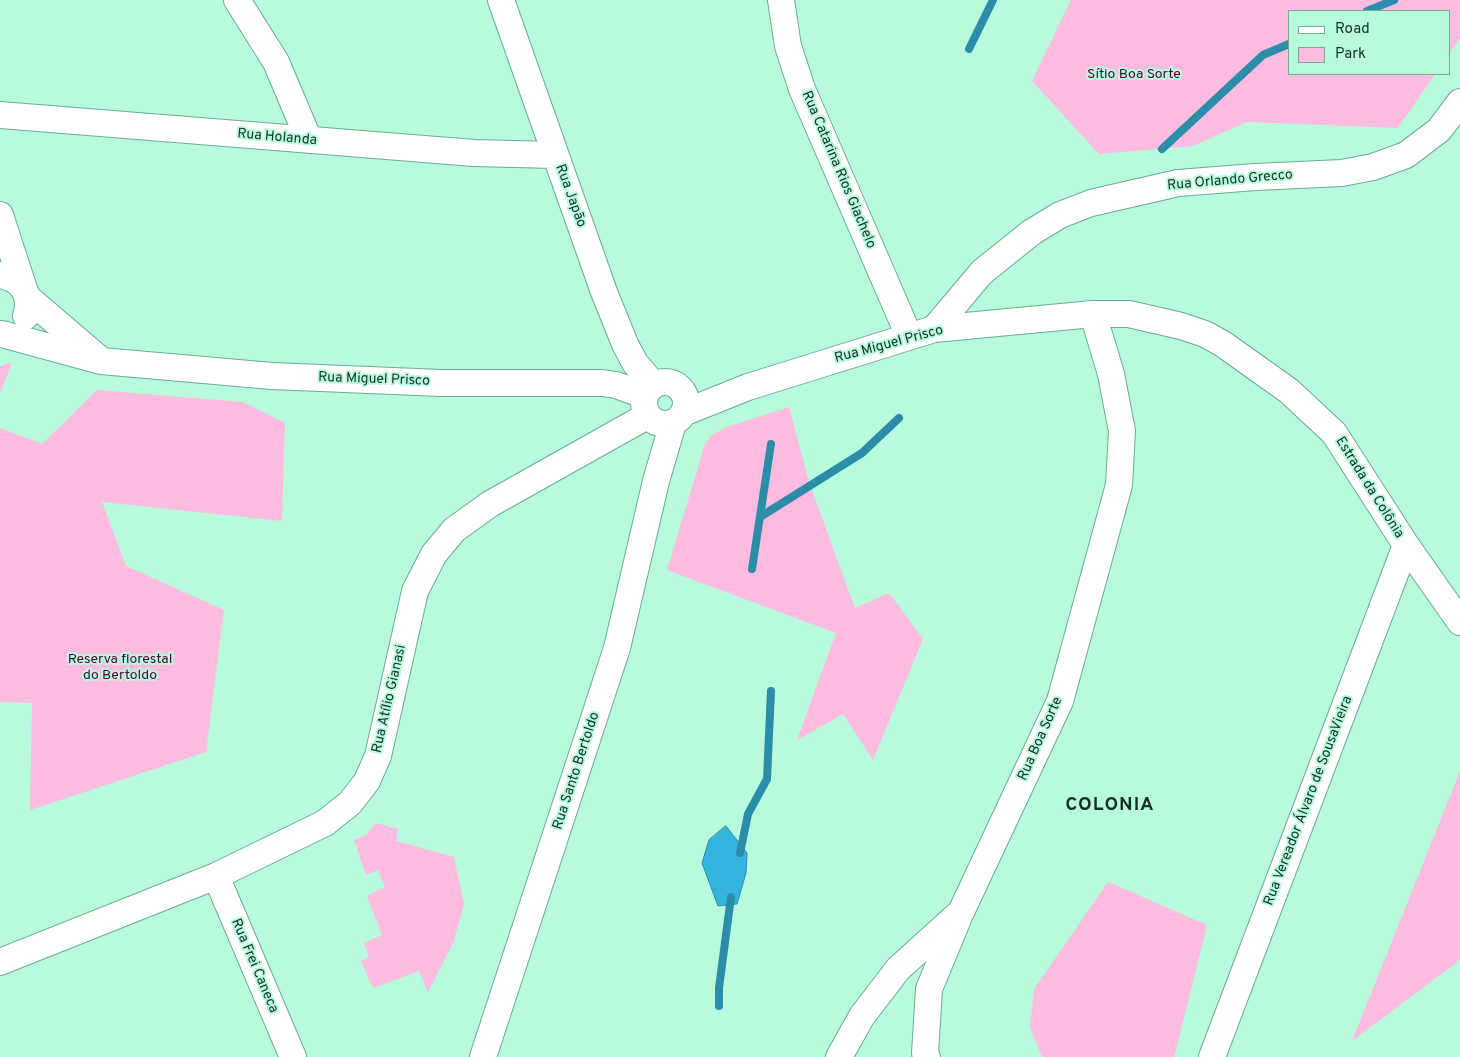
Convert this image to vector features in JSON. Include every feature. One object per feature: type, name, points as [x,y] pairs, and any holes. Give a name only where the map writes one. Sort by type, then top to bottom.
[{"type":"street","points":[[237,0],[276,62],[309,140]]},
{"type":"street","name":"Rua Japão","points":[[501,0],[604,292],[625,344],[659,409]]},
{"type":"street","name":"Rua Catarina Rios Giachelo","points":[[780,0],[788,46],[802,89],[909,336]]},
{"type":"street","name":"Rua Orlando Grecco","points":[[934,330],[982,272],[1032,232],[1060,215],[1091,203],[1178,182],[1254,176],[1342,173],[1373,167],[1406,155],[1438,130],[1460,102]]},
{"type":"street","name":"Rua Holanda","points":[[0,115],[474,153],[555,155]]},
{"type":"street","points":[[0,215],[26,294]]},
{"type":"street","points":[[0,275],[9,276],[18,281],[26,294],[102,361]]},
{"type":"street","name":"Rua Miguel Prisco","points":[[1,334],[19,326],[25,318],[28,308],[26,294]]},
{"type":"street","name":"Rua Miguel Prisco","points":[[1,334],[102,361],[282,377],[441,383],[603,384],[623,386],[659,409],[748,387],[909,336],[934,330],[1093,314]]},
{"type":"street","name":"Estrada da Colônia","points":[[1093,314],[1129,314],[1182,326],[1206,334],[1290,392],[1334,433],[1406,545],[1460,622]]},
{"type":"street","name":"Rua Boa Sorte","points":[[840,1057],[862,1016],[898,969],[961,912],[1060,701],[1119,485],[1122,431],[1111,374],[1093,314]]},
{"type":"street","name":"Rua Miguel Prisco","points":[[659,409],[667,381],[680,387],[748,387]]},
{"type":"street","name":"Rua Santo Bertoldo","points":[[483,1057],[617,648],[656,481],[659,409]]},
{"type":"street","name":"Rua Atílio Gianasi","points":[[0,962],[216,876],[325,823],[350,803],[367,781],[378,756],[415,591],[434,554],[454,530],[490,504],[659,409]]},
{"type":"street","name":"Rua Vereador Álvaro de SousaVieira","points":[[1212,1057],[1406,545]]},
{"type":"street","name":"Rua Frei Caneca","points":[[216,876],[293,1057]]},
{"type":"street","points":[[927,1057],[925,1053],[929,989],[961,912]]},
{"type":"green space","name":"Sítio Boa Sorte","points":[[1071,0],[1460,0],[1460,38],[1450,53],[1450,10],[1288,10],[1288,75],[1434,75],[1398,128],[1247,122],[1193,146],[1099,154],[1032,81]]},
{"type":"green space","points":[[12,363],[0,393],[0,366]]},
{"type":"green space","name":"Reserva florestal do Bertoldo","points":[[97,390],[243,402],[285,423],[282,521],[102,502],[126,566],[224,610],[206,752],[30,810],[32,703],[0,702],[0,428],[42,444]]},
{"type":"green space","points":[[789,407],[810,485],[855,608],[889,593],[923,639],[873,760],[843,714],[797,740],[836,633],[667,570],[705,444],[712,435],[727,427]]},
{"type":"green space","points":[[1460,771],[1460,960],[1352,1041]]},
{"type":"green space","points":[[376,823],[398,829],[396,841],[454,857],[464,904],[454,941],[428,992],[419,971],[373,988],[361,961],[369,957],[364,943],[382,935],[367,896],[385,887],[378,870],[366,875],[354,840],[366,835]]},
{"type":"green space","points":[[1108,882],[1207,925],[1174,1057],[1042,1057],[1030,1027],[1034,989]]},
{"type":"water","points":[[726,826],[747,853],[746,873],[737,904],[718,906],[702,863],[709,840]]},
{"type":"waterway","points":[[969,49],[993,0]]},
{"type":"waterway","points":[[1369,10],[1394,0]]},
{"type":"waterway","points":[[1162,149],[1263,55],[1288,44]]},
{"type":"waterway","points":[[760,517],[862,453],[899,418]]},
{"type":"waterway","points":[[752,569],[771,444]]},
{"type":"waterway","points":[[740,853],[748,814],[767,779],[771,691]]},
{"type":"waterway","points":[[719,1006],[719,988],[731,897]]},
{"type":"district","name":"COLONIA","points":[[1110,806]]}]
